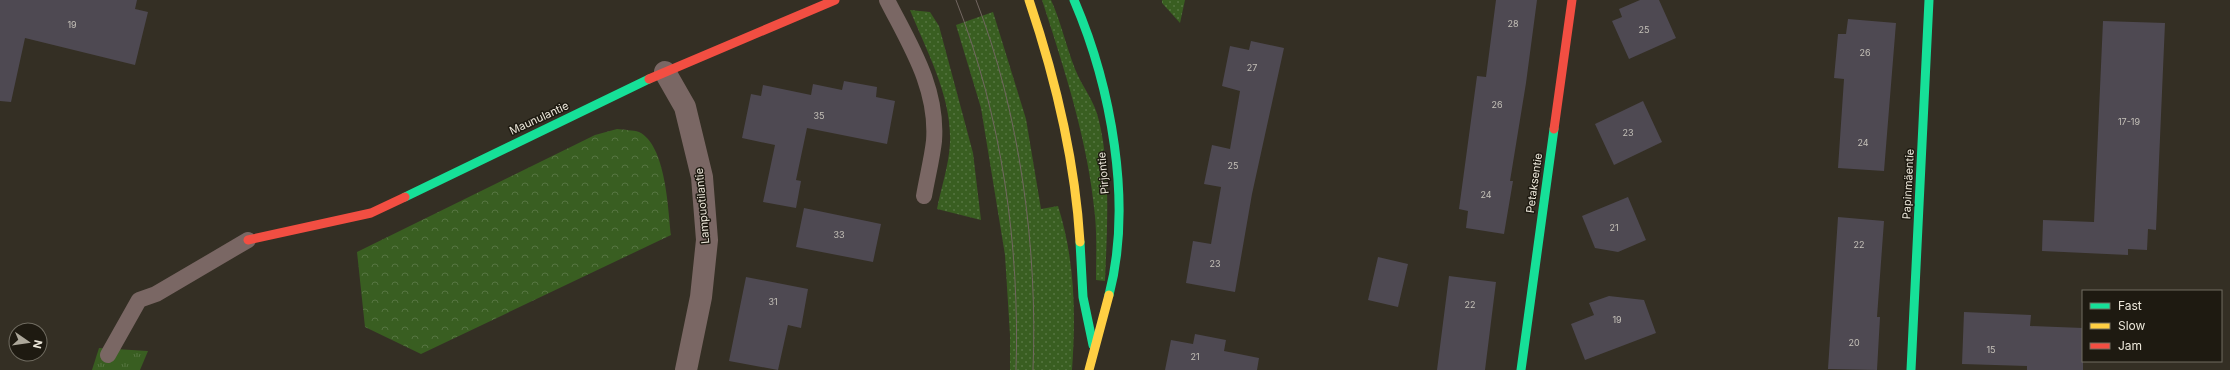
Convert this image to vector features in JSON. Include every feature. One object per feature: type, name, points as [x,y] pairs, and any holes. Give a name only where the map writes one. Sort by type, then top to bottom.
[{"type":"street","name":"Maunulantie","points":[[248,240],[372,213],[664,72],[835,0]]},
{"type":"street","name":"Pirjontie","points":[[1029,0],[1047,53],[1067,142],[1079,225],[1083,297],[1093,346]]},
{"type":"street","name":"Pirjontie","points":[[1074,0],[1089,36],[1105,92],[1111,127],[1117,198],[1115,264],[1108,300],[1093,346],[1089,370]]},
{"type":"street","name":"Petaksentie","points":[[1521,370],[1572,0]]},
{"type":"street","name":"Papinmäentie","points":[[1911,370],[1929,0]]},
{"type":"street","name":"Lampuotilantie","points":[[664,72],[685,107],[702,177],[707,240],[701,297],[686,370]]},
{"type":"lane","points":[[887,0],[922,66],[930,93],[934,120],[934,142],[924,196]]},
{"type":"lane","points":[[108,355],[139,300],[156,294],[248,240]]},
{"type":"green space","points":[[1042,0],[1051,0],[1075,69],[1095,107],[1099,121],[1103,140],[1107,180],[1105,281],[1096,280],[1095,216],[1092,188],[1081,133],[1067,80]]},
{"type":"green space","points":[[1162,0],[1185,0],[1180,23],[1162,3]]},
{"type":"green space","points":[[910,10],[930,12],[939,26],[973,153],[981,220],[937,209],[948,160],[950,126],[943,92],[931,58]]},
{"type":"green space","points":[[993,12],[1026,119],[1041,209],[1058,206],[1064,226],[1073,287],[1074,328],[1072,370],[1010,370],[1010,335],[1005,255],[981,108],[956,25]]},
{"type":"green space","points":[[617,129],[639,132],[648,139],[655,150],[660,163],[667,194],[671,235],[421,354],[365,327],[357,252],[595,135]]},
{"type":"green space","points":[[99,348],[148,351],[140,370],[92,370]]},
{"type":"building","points":[[0,0],[137,0],[135,9],[148,12],[135,65],[25,38],[11,102],[0,101]]},
{"type":"building","points":[[1496,0],[1537,0],[1526,83],[1510,181],[1513,181],[1504,234],[1466,228],[1468,211],[1459,209],[1477,76],[1486,77]]},
{"type":"building","points":[[1640,0],[1659,0],[1676,38],[1629,59],[1612,21],[1622,17],[1619,9]]},
{"type":"building","points":[[1848,19],[1896,23],[1884,171],[1838,168],[1844,79],[1834,78],[1838,34],[1846,34]]},
{"type":"building","points":[[2103,21],[2165,23],[2156,230],[2148,229],[2147,250],[2128,249],[2128,255],[2042,251],[2043,220],[2094,222]]},
{"type":"building","points":[[1251,41],[1284,48],[1252,194],[1235,292],[1186,283],[1193,241],[1211,244],[1221,187],[1204,184],[1212,145],[1230,149],[1240,91],[1222,86],[1230,46],[1249,50]]},
{"type":"building","points":[[844,81],[877,87],[876,97],[895,101],[887,144],[807,128],[796,180],[801,181],[796,208],[763,202],[775,145],[742,138],[751,94],[761,96],[763,85],[811,95],[813,84],[842,90]]},
{"type":"building","points":[[1643,101],[1662,142],[1614,165],[1595,124]]},
{"type":"building","points":[[1628,197],[1646,240],[1618,252],[1595,248],[1582,216]]},
{"type":"building","points":[[804,208],[881,224],[873,262],[796,247]]},
{"type":"building","points":[[1838,217],[1884,221],[1877,317],[1880,317],[1877,370],[1828,369]]},
{"type":"building","points":[[1378,257],[1408,264],[1398,307],[1368,300]]},
{"type":"building","points":[[1449,276],[1496,282],[1485,370],[1437,370]]},
{"type":"building","points":[[746,277],[808,289],[801,328],[788,325],[778,370],[729,361]]},
{"type":"building","points":[[1609,296],[1644,300],[1656,333],[1585,360],[1571,324],[1594,315],[1589,303]]},
{"type":"building","points":[[1964,312],[2031,315],[2030,326],[2082,328],[2083,370],[2027,370],[2027,366],[1962,364]]},
{"type":"building","points":[[1195,334],[1226,340],[1224,351],[1259,358],[1257,370],[1165,370],[1171,340],[1193,344]]},
{"type":"tram line","points":[[956,0],[972,44],[985,89],[1005,182],[1015,276],[1016,370]]},
{"type":"tram line","points":[[976,0],[991,43],[1004,88],[1015,135],[1023,182],[1029,230],[1032,277],[1034,324],[1033,370]]},
{"type":"traffic: fast","points":[[1074,0],[1098,69],[1108,107],[1114,145],[1118,184],[1119,222],[1116,259],[1109,295]]},
{"type":"traffic: fast","points":[[1911,370],[1929,0]]},
{"type":"traffic: fast","points":[[405,197],[649,79]]},
{"type":"traffic: fast","points":[[1521,370],[1554,129]]},
{"type":"traffic: fast","points":[[1080,242],[1083,297],[1093,345]]},
{"type":"traffic: slow","points":[[1029,0],[1047,59],[1069,150],[1074,180],[1080,242]]},
{"type":"traffic: slow","points":[[1089,370],[1109,295]]},
{"type":"traffic: jam","points":[[649,79],[835,0]]},
{"type":"traffic: jam","points":[[1554,129],[1572,0]]},
{"type":"traffic: jam","points":[[248,240],[371,213],[405,197]]}]
